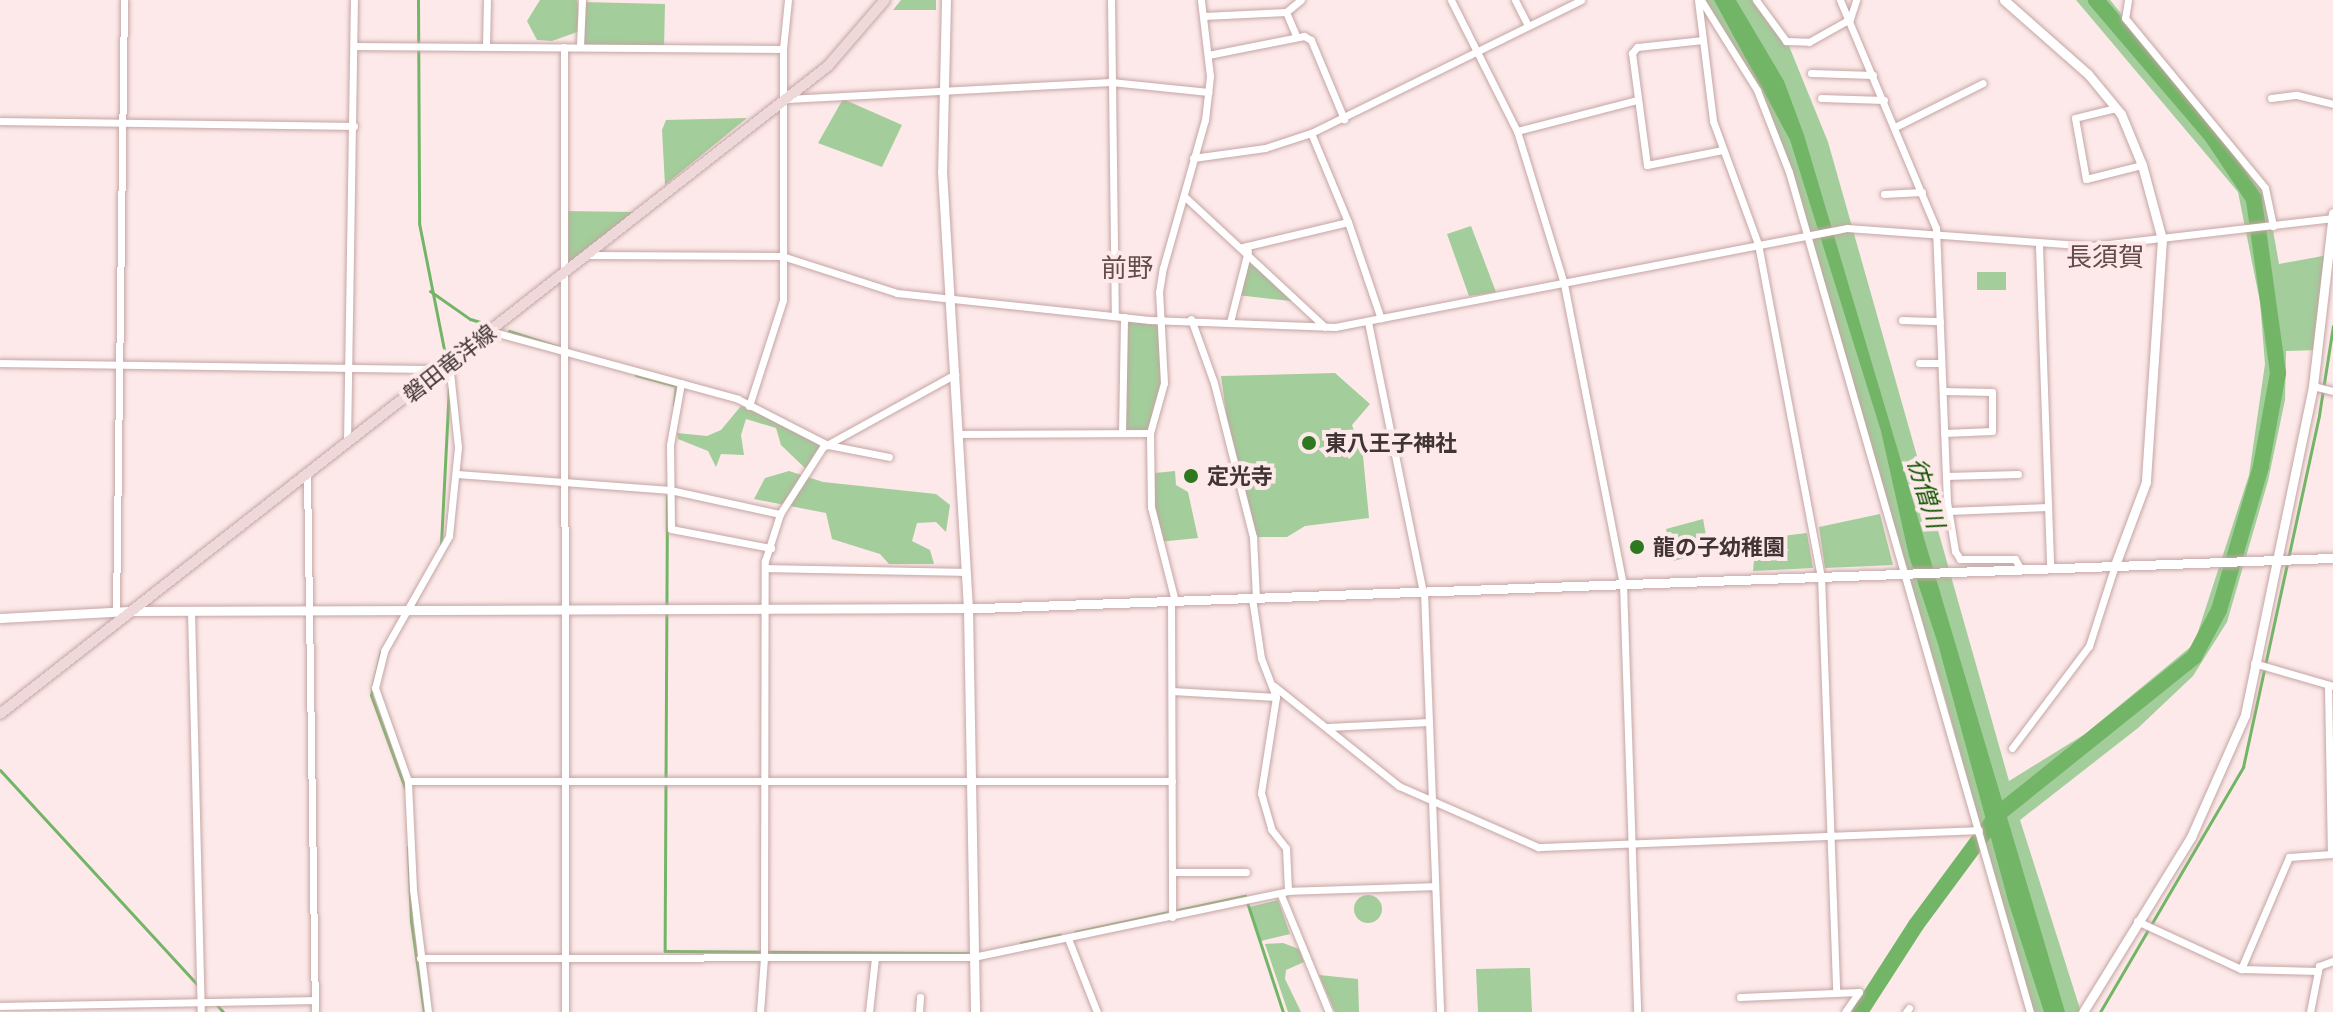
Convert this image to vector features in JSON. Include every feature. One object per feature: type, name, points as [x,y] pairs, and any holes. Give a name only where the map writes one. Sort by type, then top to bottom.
[{"type":"main road","name":"磐田竜洋線","points":[[0,714],[785,99],[846,49],[885,0]]},
{"type":"street","points":[[116,611],[124,0]]},
{"type":"street","points":[[347,443],[349,369],[346,303],[354,126],[354,0]]},
{"type":"street","points":[[486,46],[487,0]]},
{"type":"street","points":[[580,46],[582,0]]},
{"type":"street","points":[[749,406],[777,327],[783,300],[783,49],[788,0]]},
{"type":"street","points":[[946,0],[942,171],[968,608],[975,1012]]},
{"type":"street","points":[[1111,0],[1122,433]]},
{"type":"street","points":[[1172,913],[1173,601],[1151,507],[1150,433],[1164,383],[1159,318],[1163,268],[1184,196],[1208,92],[1208,55],[1201,0]]},
{"type":"street","points":[[1204,16],[1286,12],[1301,0]]},
{"type":"street","points":[[1451,0],[1517,131],[1564,284],[1623,584],[1637,1012]]},
{"type":"street","points":[[1515,0],[1528,26]]},
{"type":"street","points":[[1193,158],[1265,148],[1311,133],[1581,0]]},
{"type":"street","points":[[1699,0],[1706,87],[1723,150],[1758,244],[1821,576],[1836,993]]},
{"type":"street","points":[[1699,0],[1757,90],[1789,172],[1907,573],[2030,1012]]},
{"type":"street","points":[[1756,0],[1786,41],[1809,42],[1850,19],[1856,0]]},
{"type":"street","points":[[1840,0],[1922,192],[1936,237],[1948,511],[1960,559],[2015,559],[2020,568]]},
{"type":"street","points":[[2004,0],[2088,74],[2116,108],[2142,165],[2162,239],[2146,482],[2089,646],[2012,748]]},
{"type":"street","points":[[2128,0],[2127,20],[2265,188],[2273,226]]},
{"type":"street","points":[[1286,12],[1295,33]]},
{"type":"street","points":[[1208,55],[1243,51],[1295,33],[1311,40],[1344,119]]},
{"type":"street","points":[[1703,40],[1637,47],[1631,61],[1647,165],[1723,150]]},
{"type":"street","points":[[354,46],[783,49]]},
{"type":"street","points":[[564,47],[565,1012]]},
{"type":"street","points":[[1811,73],[1873,75]]},
{"type":"street","points":[[785,99],[1111,82],[1208,92]]},
{"type":"street","points":[[1895,127],[1983,83]]},
{"type":"street","points":[[2271,98],[2297,95],[2333,104]]},
{"type":"street","points":[[1821,98],[1884,100]]},
{"type":"street","points":[[1517,131],[1637,100]]},
{"type":"street","points":[[2116,108],[2075,118],[2086,179],[2142,165]]},
{"type":"street","points":[[0,121],[354,126]]},
{"type":"street","points":[[1311,133],[1348,222],[1381,319]]},
{"type":"street","points":[[1884,194],[1922,192]]},
{"type":"street","points":[[1184,196],[1246,249],[1325,327]]},
{"type":"street","points":[[589,255],[782,256],[864,286],[949,299],[1120,317],[1325,327],[1368,322],[1847,228],[2039,246],[2162,239],[2333,216],[2313,386],[2273,560],[2245,715],[2229,760],[2191,837],[2083,1012]]},
{"type":"street","points":[[1246,249],[1348,222]]},
{"type":"street","points":[[2039,246],[2050,567]]},
{"type":"street","points":[[1230,322],[1246,249]]},
{"type":"street","points":[[1191,319],[1214,383],[1253,537],[1254,598],[1261,658],[1276,697],[1261,793],[1271,829],[1286,848],[1285,893],[1329,1012]]},
{"type":"street","points":[[1902,320],[1940,321]]},
{"type":"street","points":[[1368,322],[1424,592],[1440,1012]]},
{"type":"street","points":[[490,331],[681,383],[749,406],[828,445],[889,457]]},
{"type":"street","points":[[0,363],[349,369],[445,366],[458,417],[457,474],[449,536],[384,651],[375,688],[408,781],[420,958],[428,1012]]},
{"type":"street","points":[[1919,363],[1941,363]]},
{"type":"street","points":[[760,1012],[764,957],[765,568],[780,514],[828,445],[955,374]]},
{"type":"street","points":[[681,383],[670,445],[671,529],[771,548]]},
{"type":"street","points":[[2313,386],[2333,391]]},
{"type":"street","points":[[1943,391],[1992,392],[1992,431],[1944,433]]},
{"type":"street","points":[[960,434],[1150,433]]},
{"type":"street","points":[[307,474],[311,609],[307,695],[315,1012]]},
{"type":"street","points":[[457,474],[670,490],[780,514]]},
{"type":"street","points":[[1946,476],[2018,474]]},
{"type":"street","points":[[1948,511],[2048,507]]},
{"type":"street","points":[[0,618],[116,611],[968,608],[2333,558]]},
{"type":"street","points":[[765,568],[966,572]]},
{"type":"street","points":[[191,611],[201,1012]]},
{"type":"street","points":[[2241,969],[2289,857],[2332,854],[2330,686],[2254,663]]},
{"type":"street","points":[[1274,686],[1399,786],[1538,847],[1979,830]]},
{"type":"street","points":[[1172,691],[1276,697]]},
{"type":"street","points":[[1328,727],[1429,722]]},
{"type":"street","points":[[408,781],[1172,781]]},
{"type":"street","points":[[1172,872],[1246,872]]},
{"type":"street","points":[[420,958],[875,958],[973,952],[1069,941],[1172,913],[1285,893],[1435,886]]},
{"type":"street","points":[[2137,921],[2241,969],[2318,971],[2333,961]]},
{"type":"street","points":[[1069,941],[1097,1012]]},
{"type":"street","points":[[869,1012],[875,958]]},
{"type":"street","points":[[2310,1012],[2318,971]]},
{"type":"street","points":[[1740,997],[1859,992],[1845,1012]]},
{"type":"street","points":[[919,1012],[920,997]]},
{"type":"street","points":[[0,1006],[315,1000]]},
{"type":"shaded area","points":[[540,0],[577,0],[580,19],[582,2],[665,4],[664,48],[580,46],[580,31],[552,41],[537,40],[527,21]]},
{"type":"shaded area","points":[[901,0],[936,0],[936,10],[893,10]]},
{"type":"shaded area","points":[[1705,0],[1755,0],[1789,46],[1828,142],[2009,781],[2085,734],[2194,644],[2249,475],[2265,364],[2260,302],[2238,192],[2076,0],[2110,0],[2266,191],[2279,264],[2328,255],[2319,350],[2286,351],[2285,400],[2268,481],[2227,622],[2193,676],[2138,728],[2020,820],[2081,1012],[2032,1012],[1942,687],[1766,108]]},
{"type":"shaded area","points":[[1714,0],[1736,0],[1784,81],[1804,135],[2065,1012],[2044,1012],[2009,904],[1938,644],[1909,556],[1881,431],[1790,140]]},
{"type":"shaded area","points":[[843,99],[902,125],[882,167],[818,143]]},
{"type":"shaded area","points":[[747,118],[665,185],[662,130],[666,120]]},
{"type":"shaded area","points":[[562,211],[633,212],[566,265]]},
{"type":"shaded area","points":[[1471,226],[1496,292],[1469,296],[1447,234]]},
{"type":"shaded area","points":[[1248,251],[1300,302],[1237,295]]},
{"type":"shaded area","points":[[1977,272],[2006,272],[2006,290],[1977,290]]},
{"type":"shaded area","points":[[1124,317],[1159,318],[1164,383],[1150,433],[1122,433]]},
{"type":"shaded area","points":[[1335,373],[1370,404],[1352,425],[1363,456],[1369,518],[1305,526],[1287,537],[1253,537],[1232,455],[1221,376]]},
{"type":"shaded area","points":[[741,406],[824,443],[807,470],[781,445],[776,428],[746,419],[741,435],[744,455],[721,454],[716,467],[708,451],[678,439],[677,433],[707,436],[721,430]]},
{"type":"shaded area","points":[[789,471],[823,482],[936,494],[950,505],[946,532],[936,522],[917,523],[912,541],[930,550],[934,564],[889,564],[880,554],[832,539],[826,513],[754,499],[765,478]]},
{"type":"shaded area","points":[[1175,471],[1176,485],[1188,492],[1198,538],[1158,542],[1152,510],[1155,473]]},
{"type":"shaded area","points":[[1880,514],[1893,565],[1825,568],[1819,527]]},
{"type":"shaded area","points":[[1703,519],[1709,552],[1673,561],[1666,529]]},
{"type":"shaded area","points":[[1807,533],[1813,568],[1753,571],[1756,539]]},
{"type":"shaded area","points":[[1368,895],[1378,899],[1382,909],[1378,919],[1368,923],[1358,919],[1354,909],[1358,899]]},
{"type":"shaded area","points":[[1278,900],[1290,934],[1261,941],[1249,907]]},
{"type":"shaded area","points":[[1283,943],[1299,949],[1304,962],[1286,970],[1285,979],[1301,1012],[1288,1012],[1265,944]]},
{"type":"shaded area","points":[[1530,968],[1532,1012],[1478,1012],[1476,969]]},
{"type":"shaded area","points":[[1319,975],[1358,979],[1359,1012],[1335,1012]]},
{"type":"waterway","points":[[418,0],[419,223],[445,354]]},
{"type":"waterway","points":[[1860,1012],[1916,925],[1998,814],[2194,657],[2219,610],[2261,466],[2278,373],[2254,199],[2212,136],[2096,0]]},
{"type":"waterway","points":[[430,291],[470,319],[487,324]]},
{"type":"waterway","points":[[2100,1012],[2243,767],[2319,415],[2333,326]]},
{"type":"waterway","points":[[509,331],[562,348]]},
{"type":"waterway","points":[[636,375],[676,386],[674,405]]},
{"type":"waterway","points":[[441,544],[449,388]]},
{"type":"waterway","points":[[667,496],[665,951],[970,953]]},
{"type":"waterway","points":[[381,651],[371,695],[405,788]]},
{"type":"waterway","points":[[0,770],[198,985]]},
{"type":"waterway","points":[[408,847],[411,921],[424,1012]]},
{"type":"waterway","points":[[1075,932],[1245,896],[1283,1012]]},
{"type":"waterway","points":[[1021,943],[1060,935]]},
{"type":"waterway","points":[[217,1005],[223,1012]]},
{"type":"place","name":"東八王子神社","points":[[1309,443]]},
{"type":"place","name":"定光寺","points":[[1191,476]]},
{"type":"place","name":"龍の子幼稚園","points":[[1637,547]]},
{"type":"district","name":"長須賀","points":[[2105,257]]},
{"type":"district","name":"前野","points":[[1127,268]]},
{"type":"water label","name":"彷僧川","points":[[1926,493]]}]
